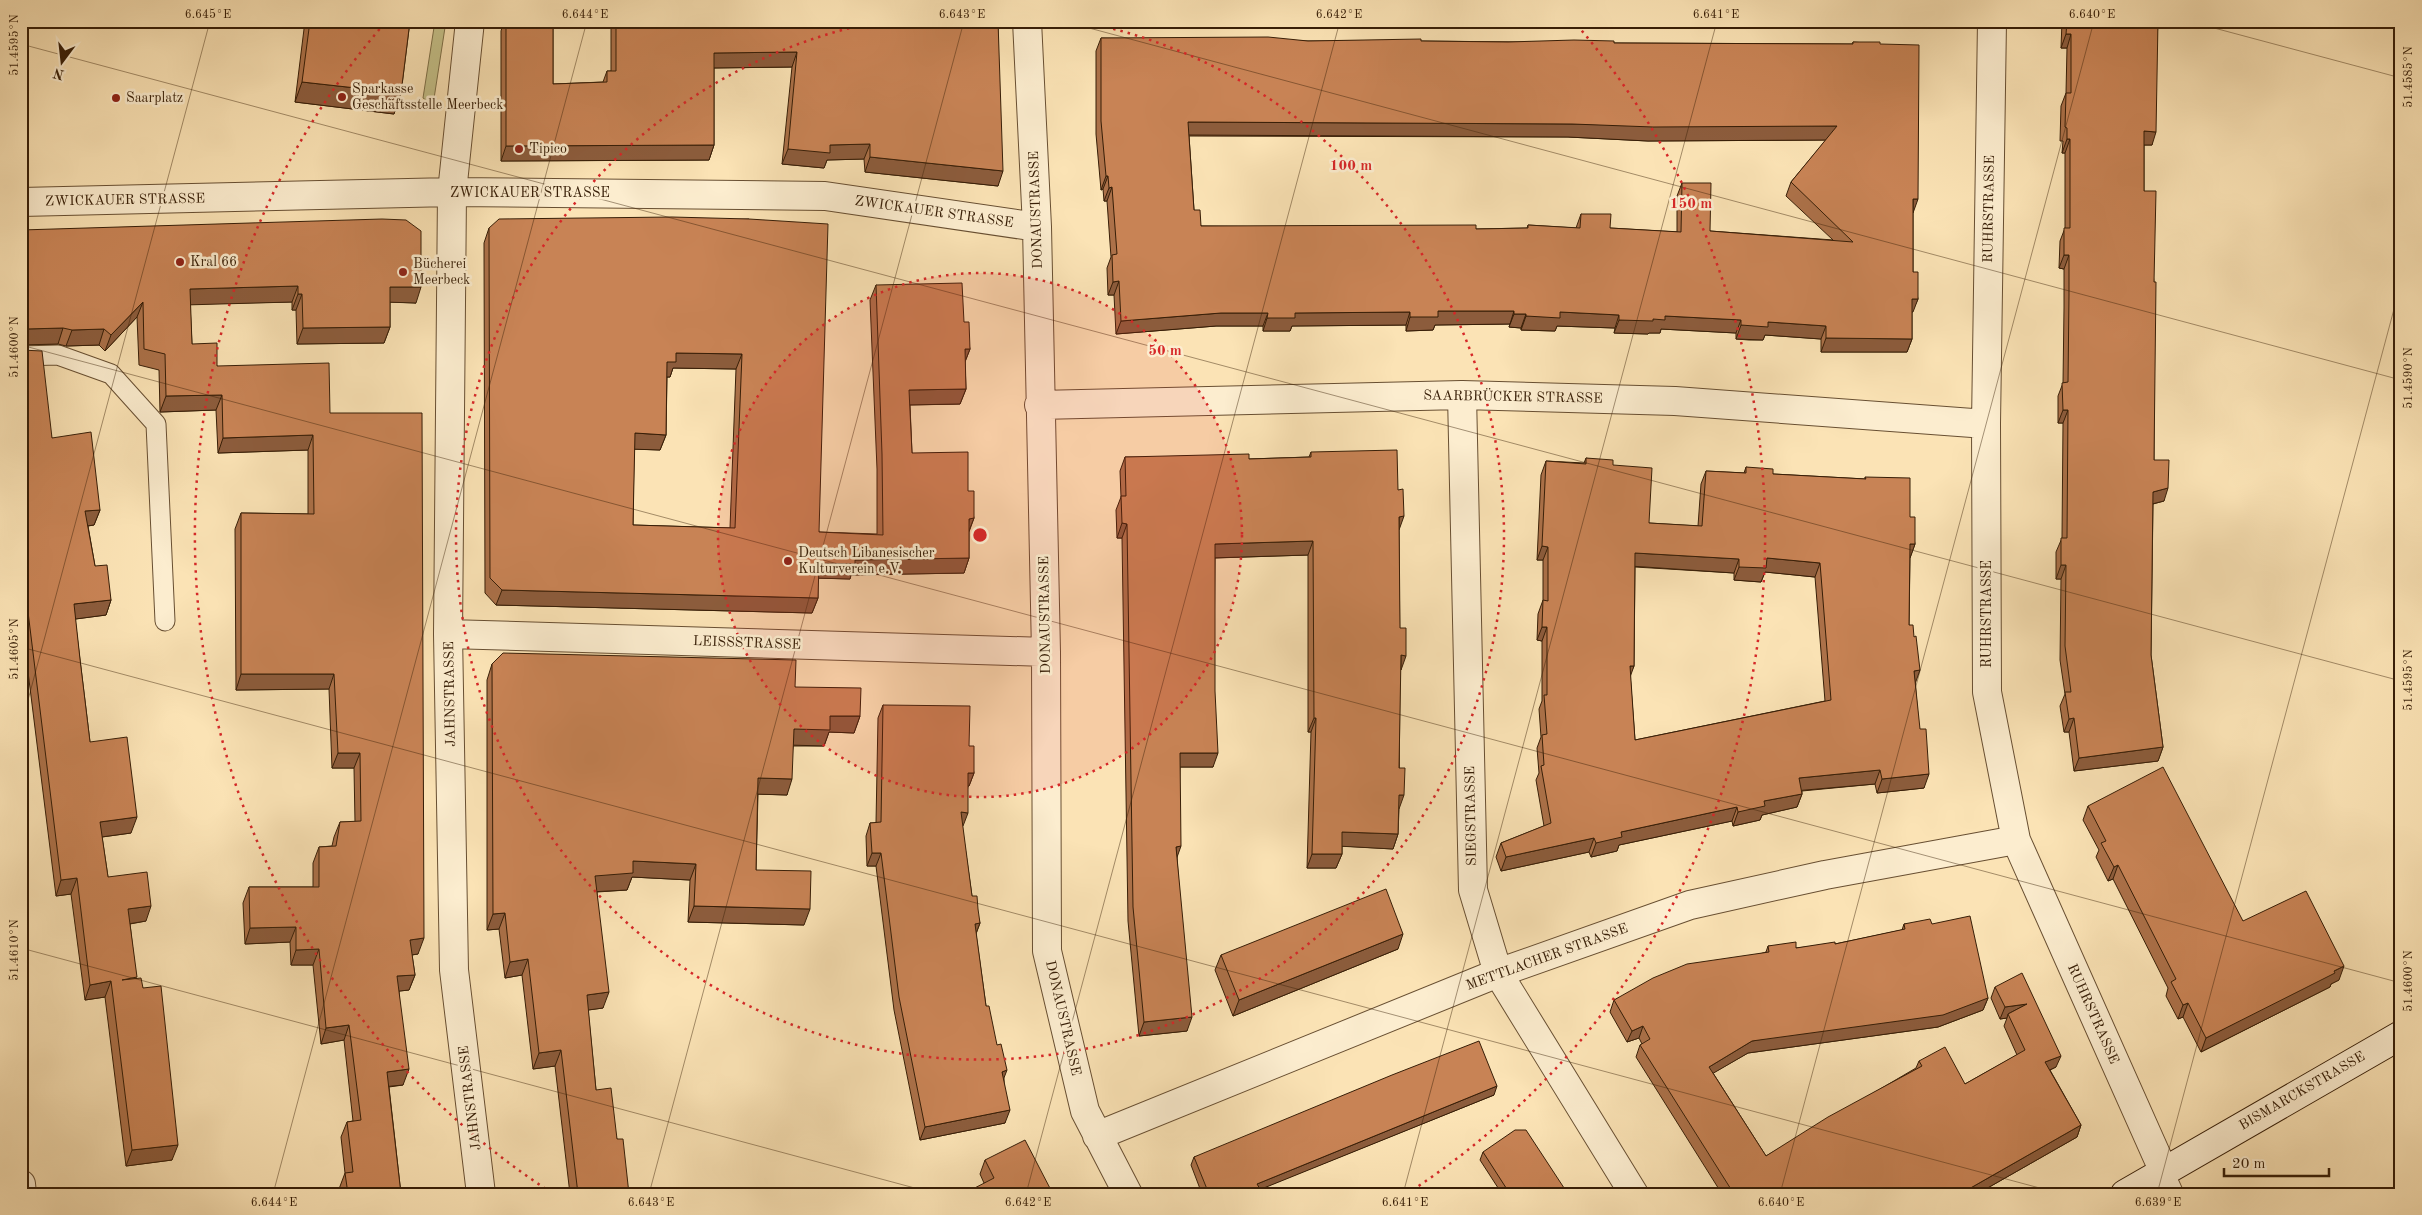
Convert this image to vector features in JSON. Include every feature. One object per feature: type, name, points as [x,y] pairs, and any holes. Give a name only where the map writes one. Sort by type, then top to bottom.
[{"type":"street","name":"JAHNSTRASSE","points":[[470,21],[452,192],[448,634],[454,970],[482,1194]]},
{"type":"street","name":"DONAUSTRASSE","points":[[1027,21],[1037,227],[1039,405],[1046,652],[1047,951],[1085,1110],[1128,1194]]},
{"type":"street","name":"RUHRSTRASSE","points":[[1992,21],[1986,424],[1987,692],[2016,840],[2169,1183]]},
{"type":"street","name":"ZWICKAUER STRASSE","points":[[21,202],[452,192],[825,196],[1037,227]]},
{"type":"street","name":"SAARBRÜCKER STRASSE","points":[[1039,405],[1462,395],[1675,401],[1986,424]]},
{"type":"street","name":"SIEGSTRASSE","points":[[1462,395],[1473,890],[1498,973],[1634,1194]]},
{"type":"street","name":"LEISSSTRASSE","points":[[448,634],[1046,652]]},
{"type":"street","name":"METTLACHER STRASSE","points":[[1097,1136],[1498,973],[1690,905],[1824,875],[2016,840]]},
{"type":"street","name":"BISMARCKSTRASSE","points":[[2125,1194],[2169,1183],[2401,1035]]},
{"type":"street","points":[[21,1184],[22,1194]]},
{"type":"lane","points":[[21,356],[58,354],[111,374],[156,424],[166,621]]},
{"type":"shaded area","points":[[435,21],[446,21],[433,105],[423,98]]},
{"type":"building","points":[[310,21],[410,21],[401,93],[302,82]]},
{"type":"building","points":[[506,21],[553,21],[553,84],[607,82],[607,71],[616,71],[616,21],[998,21],[1003,171],[870,157],[870,144],[830,145],[830,153],[788,149],[797,52],[714,53],[714,145],[506,146]]},
{"type":"building","points":[[2067,21],[2158,21],[2156,132],[2144,131],[2144,191],[2156,191],[2154,460],[2169,460],[2168,488],[2153,492],[2151,655],[2163,747],[2079,758],[2074,718],[2069,719],[2065,692],[2071,692],[2065,646],[2066,565],[2061,565],[2061,538],[2067,538],[2068,410],[2063,410],[2062,383],[2068,382],[2069,255],[2064,255],[2064,228],[2070,228],[2070,139],[2067,139],[2067,128],[2065,127],[2066,93],[2071,93],[2071,34],[2066,34]]},
{"type":"building","points":[[1268,37],[1308,41],[1421,39],[1421,41],[1508,42],[1574,40],[1614,41],[1614,43],[1853,44],[1853,42],[1880,42],[1880,44],[1919,45],[1918,199],[1913,199],[1913,272],[1918,272],[1918,299],[1912,299],[1912,339],[1826,338],[1826,326],[1768,322],[1768,327],[1741,325],[1741,320],[1665,316],[1665,320],[1619,320],[1619,315],[1560,312],[1560,318],[1526,316],[1526,314],[1514,314],[1514,311],[1438,311],[1438,317],[1410,317],[1410,312],[1295,313],[1295,318],[1267,318],[1268,313],[1221,313],[1121,321],[1119,281],[1113,282],[1112,255],[1117,254],[1112,187],[1109,188],[1108,176],[1106,176],[1101,121],[1101,38]],"holes":[[[1188,122],[1572,124],[1653,127],[1837,126],[1791,182],[1853,242],[1710,231],[1711,183],[1682,183],[1681,232],[1610,228],[1611,214],[1581,214],[1580,228],[1528,225],[1528,228],[1476,229],[1476,225],[1201,226],[1200,210],[1194,210]]]},
{"type":"building","points":[[672,217],[828,224],[819,532],[883,535],[876,285],[962,283],[964,322],[969,322],[970,349],[965,349],[966,389],[909,390],[912,453],[968,452],[968,491],[974,491],[974,518],[969,519],[969,558],[855,560],[855,564],[819,563],[818,598],[502,590],[490,578],[489,228],[499,219]],"holes":[[[676,353],[742,354],[735,528],[633,525],[635,433],[666,435],[667,362],[676,362]]]},
{"type":"building","points":[[382,219],[406,220],[421,231],[421,287],[390,287],[390,327],[303,328],[302,294],[298,294],[298,286],[190,289],[192,344],[217,343],[217,366],[329,363],[330,413],[422,413],[424,938],[410,940],[415,975],[397,976],[409,1069],[387,1072],[401,1194],[348,1194],[345,1173],[353,1172],[347,1122],[361,1120],[349,1025],[326,1028],[319,949],[296,950],[296,927],[250,928],[249,887],[319,887],[319,847],[336,846],[340,822],[361,821],[360,753],[338,753],[334,674],[241,674],[241,513],[314,514],[313,435],[223,438],[222,395],[166,396],[165,354],[144,349],[143,302],[111,335],[104,329],[26,329],[21,332],[21,230]]},
{"type":"building","points":[[21,350],[42,351],[52,438],[91,432],[100,510],[85,511],[95,566],[107,565],[111,600],[74,604],[90,742],[127,737],[137,817],[100,822],[108,877],[147,872],[151,906],[128,909],[137,977],[122,980],[141,978],[143,988],[161,986],[178,1145],[132,1150],[111,981],[90,985],[77,878],[61,880],[21,555]]},
{"type":"building","points":[[1397,450],[1398,490],[1403,489],[1404,516],[1399,517],[1400,628],[1406,628],[1406,656],[1401,655],[1399,768],[1405,768],[1404,795],[1399,795],[1398,834],[1342,832],[1342,854],[1312,854],[1316,718],[1314,718],[1313,541],[1215,544],[1215,691],[1218,753],[1180,753],[1181,846],[1176,847],[1192,1017],[1144,1022],[1133,907],[1127,524],[1122,523],[1121,496],[1126,496],[1125,457],[1249,454],[1249,459],[1311,457],[1311,452]]},
{"type":"building","points":[[1586,458],[1613,460],[1613,465],[1652,468],[1649,523],[1702,526],[1706,471],[1746,473],[1746,467],[1773,469],[1773,474],[1866,479],[1865,477],[1910,478],[1910,517],[1915,517],[1915,544],[1910,544],[1909,625],[1913,625],[1914,637],[1916,636],[1920,670],[1914,671],[1920,729],[1926,729],[1929,774],[1882,779],[1880,770],[1799,778],[1802,794],[1764,801],[1765,806],[1738,812],[1737,807],[1621,832],[1622,837],[1596,843],[1594,838],[1506,857],[1501,843],[1551,823],[1541,766],[1544,765],[1542,735],[1547,734],[1544,695],[1547,695],[1547,627],[1542,627],[1543,600],[1548,601],[1548,547],[1542,546],[1546,461],[1586,464]],"holes":[[[1635,553],[1739,559],[1739,567],[1766,568],[1767,558],[1820,563],[1831,700],[1635,740],[1630,666],[1634,666]]]},
{"type":"building","points":[[503,653],[796,660],[795,687],[861,688],[860,716],[830,716],[830,730],[794,729],[792,779],[758,778],[756,870],[811,871],[810,909],[694,906],[696,864],[633,861],[633,873],[595,876],[609,992],[587,995],[596,1090],[611,1088],[617,1139],[623,1139],[629,1194],[578,1194],[561,1050],[539,1053],[528,959],[510,962],[505,913],[493,914],[492,664]]},
{"type":"building","points":[[883,705],[970,706],[969,746],[974,746],[974,773],[968,773],[968,813],[961,812],[972,896],[977,896],[980,923],[975,924],[986,1006],[989,1006],[997,1045],[1001,1044],[1007,1070],[1002,1072],[1010,1110],[925,1127],[899,997],[881,853],[872,853],[870,823],[881,822]]},
{"type":"building","points":[[2163,767],[2243,921],[2306,891],[2344,966],[2334,971],[2335,973],[2206,1038],[2188,1003],[2183,1005],[2171,982],[2176,979],[2118,865],[2114,867],[2101,843],[2106,841],[2088,806]]},
{"type":"building","points":[[1386,889],[1403,934],[1239,1000],[1221,955]]},
{"type":"building","points":[[1970,916],[1988,998],[1943,1015],[1752,1041],[1709,1067],[1766,1156],[1828,1117],[1922,1066],[1919,1061],[1945,1047],[1965,1084],[2025,1050],[2008,1014],[2027,1004],[2005,1007],[1995,987],[2022,973],[2061,1056],[2045,1062],[2081,1125],[1960,1194],[1734,1194],[1640,1045],[1650,1039],[1643,1026],[1632,1031],[1614,1000],[1653,978],[1687,964],[1769,952],[1768,946],[1796,942],[1796,948],[1835,942],[1835,944],[1905,929],[1904,924],[1930,919],[1932,924]]},
{"type":"building","points":[[1479,1041],[1497,1086],[1257,1184],[1263,1194],[1209,1194],[1194,1157]]},
{"type":"building","points":[[1515,1130],[1526,1130],[1568,1194],[1510,1194],[1483,1152]]},
{"type":"building","points":[[1025,1140],[1053,1194],[965,1194],[994,1178],[985,1160]]},
{"type":"building","points":[[161,1190],[162,1194],[130,1194]]},
{"type":"place","name":"Sparkasse Geschäftsstelle Meerbeck","points":[[342,97]]},
{"type":"place","name":"Saarplatz","points":[[116,98]]},
{"type":"place","name":"Tipico","points":[[519,149]]},
{"type":"place","name":"Kral 66","points":[[180,262]]},
{"type":"place","name":"Bücherei Meerbeck","points":[[403,272]]},
{"type":"place","name":"Deutsch Libanesischer Kulturverein e.V.","points":[[788,561]]}]
